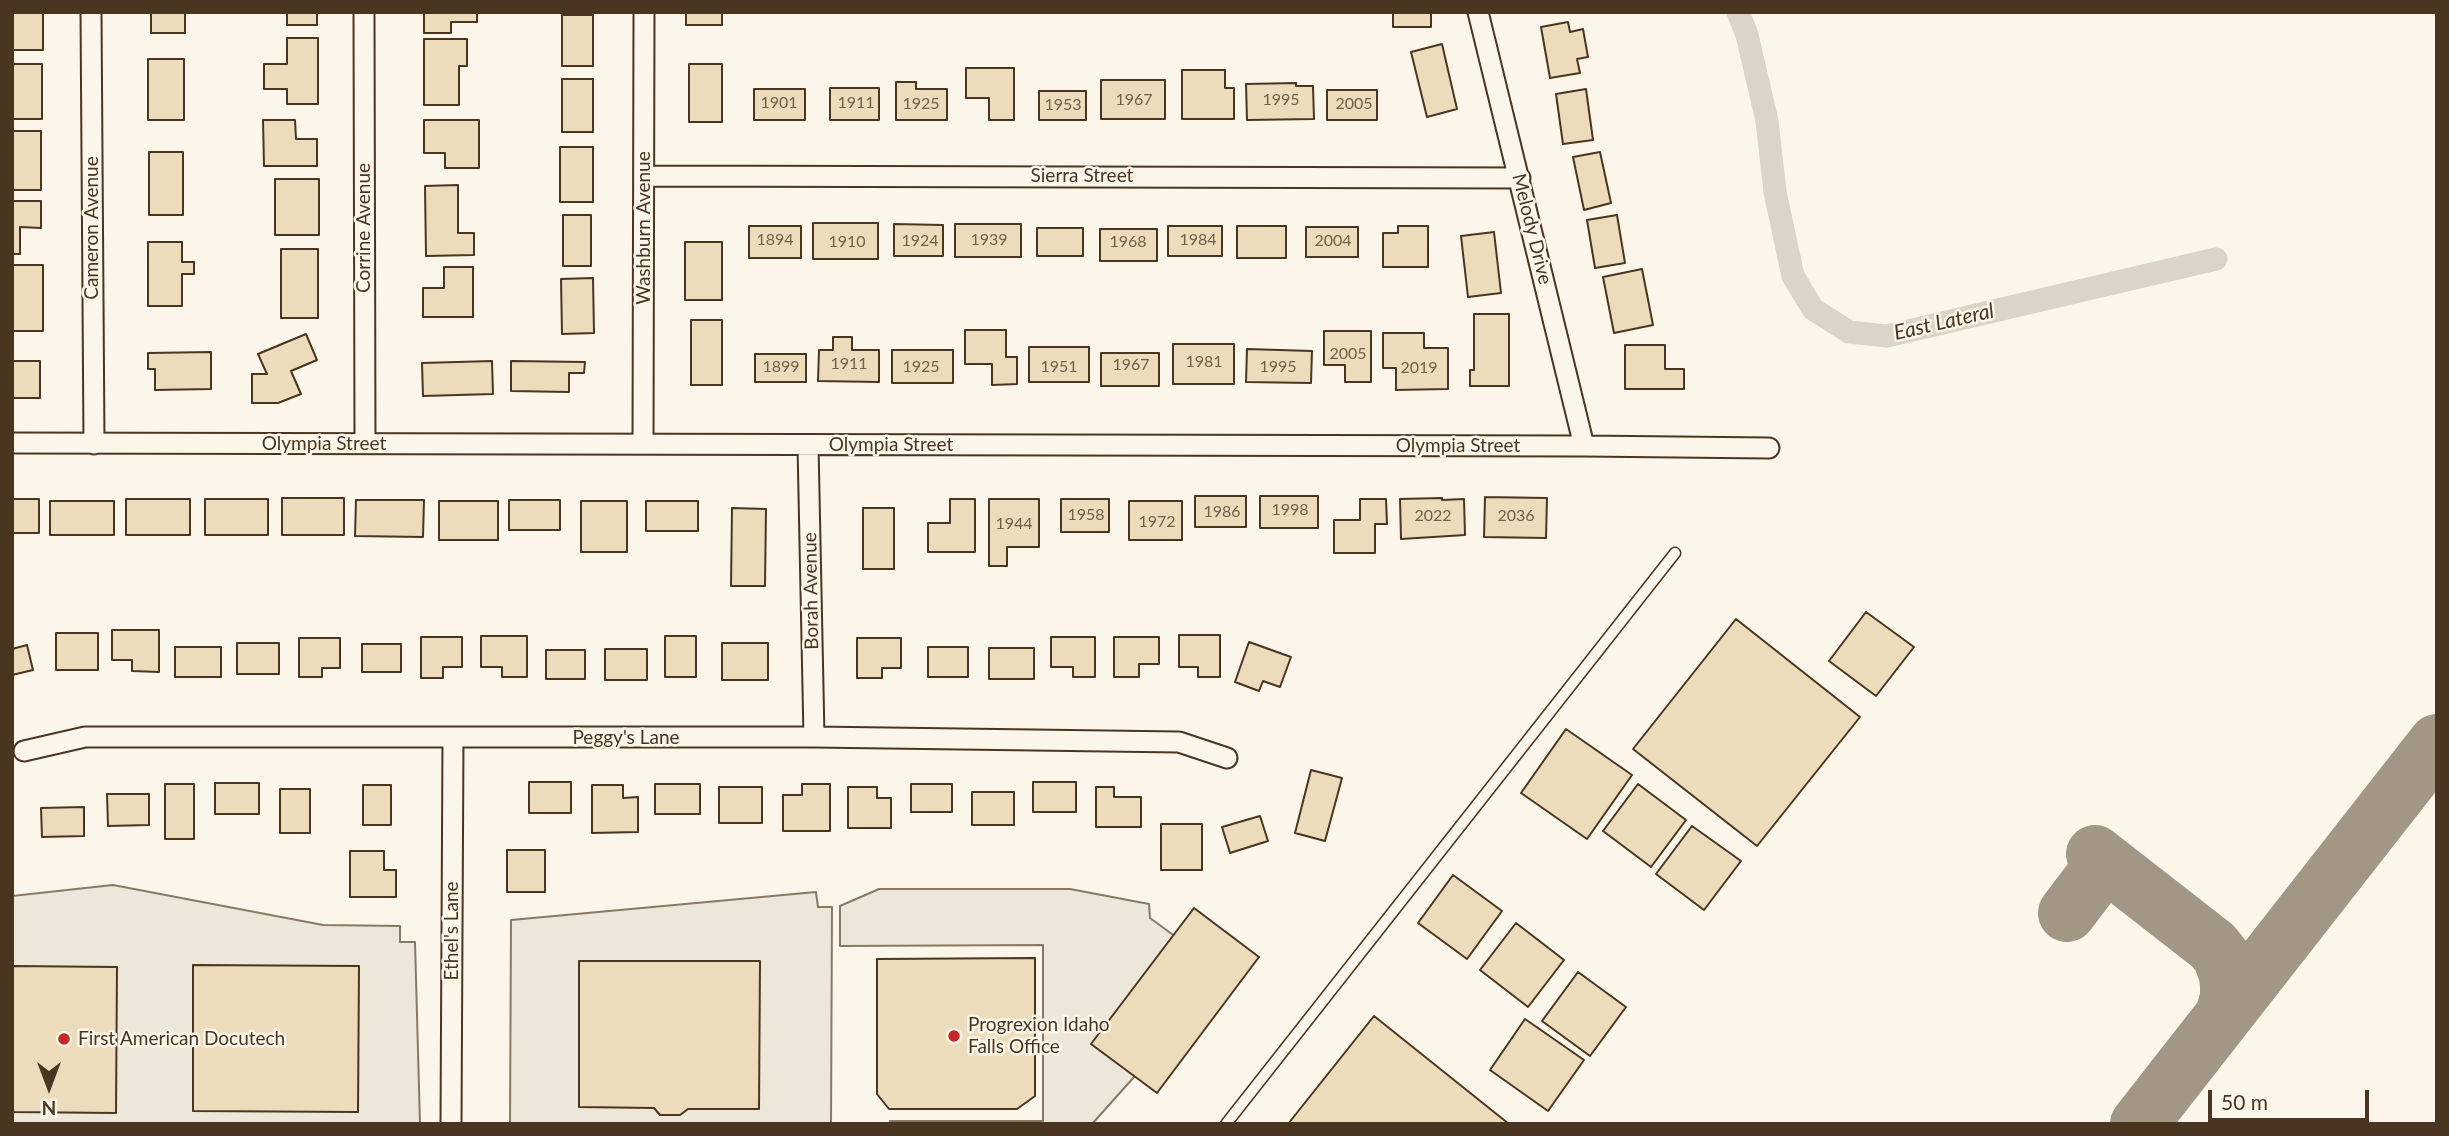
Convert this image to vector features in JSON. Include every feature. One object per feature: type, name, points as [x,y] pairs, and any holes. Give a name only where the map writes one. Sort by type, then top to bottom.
[{"type":"street","name":"Cameron Avenue","points":[[92,12],[94,444]]},
{"type":"street","name":"Corrine Avenue","points":[[364,12],[365,443]]},
{"type":"street","name":"Washburn Avenue","points":[[643,444],[644,12]]},
{"type":"street","name":"Melody Drive","points":[[1478,12],[1584,446]]},
{"type":"street","name":"Sierra Street","points":[[644,176],[1520,178]]},
{"type":"street","name":"Olympia Street","points":[[12,443],[1584,446],[1769,449]]},
{"type":"street","name":"Borah Avenue","points":[[808,445],[814,737]]},
{"type":"street","name":"Peggy's Lane","points":[[24,751],[85,737],[814,737],[1179,742],[1227,758]]},
{"type":"street","name":"Ethel's Lane","points":[[451,1124],[453,738]]},
{"type":"lane","points":[[1226,1124],[1675,553]]},
{"type":"shaded area","points":[[113,885],[323,925],[400,926],[400,942],[415,942],[420,1124],[12,1124],[12,896]]},
{"type":"shaded area","points":[[879,889],[1070,889],[1149,904],[1150,918],[1176,937],[1135,1076],[1092,1124],[890,1124],[890,1121],[1043,1121],[1043,945],[840,946],[840,906]]},
{"type":"shaded area","points":[[816,892],[818,907],[832,907],[831,1124],[510,1124],[511,920]]},
{"type":"building","points":[[13,12],[43,12],[43,50],[13,50]]},
{"type":"building","points":[[151,12],[185,12],[185,33],[151,33]]},
{"type":"building","points":[[287,12],[317,12],[317,25],[287,25]]},
{"type":"building","points":[[424,12],[477,12],[477,22],[451,22],[451,33],[424,33]]},
{"type":"building","points":[[686,12],[722,12],[722,25],[686,25]]},
{"type":"building","points":[[1393,12],[1431,12],[1431,27],[1393,27]]},
{"type":"building","points":[[562,15],[593,15],[593,66],[562,66]]},
{"type":"building","points":[[1568,22],[1570,32],[1583,29],[1588,57],[1577,59],[1580,73],[1550,78],[1541,27]]},
{"type":"building","points":[[287,38],[318,38],[318,104],[287,104],[287,89],[264,89],[264,64],[287,64]]},
{"type":"building","points":[[424,39],[467,39],[467,66],[459,66],[459,105],[424,105]]},
{"type":"building","points":[[1442,44],[1457,109],[1427,117],[1411,52]]},
{"type":"building","points":[[148,59],[184,59],[184,120],[148,120]]},
{"type":"building","points":[[12,64],[42,64],[42,119],[12,119]]},
{"type":"building","points":[[689,64],[722,64],[722,122],[689,122]]},
{"type":"building","points":[[966,68],[1014,68],[1014,120],[989,120],[989,98],[966,98]]},
{"type":"building","points":[[1182,70],[1225,70],[1225,88],[1234,88],[1234,119],[1182,119]]},
{"type":"building","points":[[562,79],[593,79],[593,132],[562,132]]},
{"type":"building","points":[[1101,80],[1165,80],[1165,119],[1101,119]]},
{"type":"building","points":[[896,82],[916,82],[916,89],[947,89],[947,120],[896,120]]},
{"type":"building","points":[[1296,83],[1296,86],[1313,86],[1314,119],[1247,120],[1246,84]]},
{"type":"building","points":[[830,88],[879,88],[879,120],[830,120]]},
{"type":"building","points":[[754,89],[805,89],[805,120],[754,120]]},
{"type":"building","points":[[1586,89],[1593,140],[1563,144],[1556,94]]},
{"type":"building","points":[[1327,90],[1377,90],[1377,120],[1327,120]]},
{"type":"building","points":[[1039,91],[1086,91],[1086,120],[1039,120]]},
{"type":"building","points":[[263,120],[295,120],[296,139],[317,139],[317,166],[264,166]]},
{"type":"building","points":[[424,120],[479,120],[479,168],[445,168],[445,153],[424,153]]},
{"type":"building","points":[[12,131],[41,131],[41,190],[12,190]]},
{"type":"building","points":[[560,147],[593,147],[593,202],[560,202]]},
{"type":"building","points":[[149,152],[183,152],[183,215],[149,215]]},
{"type":"building","points":[[1600,152],[1611,203],[1584,210],[1573,157]]},
{"type":"building","points":[[275,179],[319,179],[319,235],[275,235]]},
{"type":"building","points":[[458,185],[458,233],[474,233],[474,255],[426,256],[425,186]]},
{"type":"building","points":[[12,201],[41,201],[41,228],[20,227],[20,254],[12,254]]},
{"type":"building","points":[[563,215],[591,215],[591,266],[563,266]]},
{"type":"building","points":[[1617,215],[1625,263],[1595,268],[1587,220]]},
{"type":"building","points":[[813,223],[878,223],[878,259],[813,259]]},
{"type":"building","points":[[894,224],[943,225],[943,256],[894,256]]},
{"type":"building","points":[[955,224],[1021,224],[1021,257],[955,257]]},
{"type":"building","points":[[749,226],[801,226],[801,258],[749,258]]},
{"type":"building","points":[[1168,226],[1222,226],[1222,256],[1168,256]]},
{"type":"building","points":[[1237,226],[1286,226],[1286,258],[1237,258]]},
{"type":"building","points":[[1398,226],[1428,226],[1428,267],[1383,267],[1383,233],[1398,233]]},
{"type":"building","points":[[1306,227],[1358,227],[1358,257],[1306,257]]},
{"type":"building","points":[[1037,228],[1083,228],[1083,256],[1037,256]]},
{"type":"building","points":[[1100,229],[1157,229],[1157,261],[1100,261]]},
{"type":"building","points":[[1494,232],[1501,293],[1468,297],[1461,236]]},
{"type":"building","points":[[148,242],[182,242],[182,262],[194,262],[194,274],[182,274],[182,306],[148,306]]},
{"type":"building","points":[[685,242],[722,242],[722,300],[685,300]]},
{"type":"building","points":[[281,249],[318,249],[318,318],[281,318]]},
{"type":"building","points":[[12,265],[43,265],[43,331],[12,331]]},
{"type":"building","points":[[444,267],[473,267],[473,317],[423,317],[423,288],[444,288]]},
{"type":"building","points":[[1642,269],[1653,325],[1614,333],[1603,277]]},
{"type":"building","points":[[593,278],[594,333],[562,334],[561,279]]},
{"type":"building","points":[[1474,314],[1509,314],[1509,386],[1470,386],[1470,370],[1474,370]]},
{"type":"building","points":[[691,320],[722,320],[722,385],[691,385]]},
{"type":"building","points":[[965,330],[1006,330],[1006,357],[1017,357],[1017,384],[992,385],[992,364],[965,364]]},
{"type":"building","points":[[1324,331],[1371,331],[1371,382],[1345,382],[1345,365],[1324,365]]},
{"type":"building","points":[[1383,333],[1424,333],[1424,348],[1448,348],[1448,389],[1396,390],[1396,368],[1383,368]]},
{"type":"building","points":[[306,334],[317,360],[291,371],[301,394],[278,403],[252,403],[252,374],[267,374],[258,354]]},
{"type":"building","points":[[833,337],[852,337],[852,350],[879,350],[879,382],[818,381],[819,350],[833,350]]},
{"type":"building","points":[[1173,344],[1234,344],[1234,384],[1173,384]]},
{"type":"building","points":[[1625,345],[1665,345],[1665,369],[1684,369],[1684,389],[1625,389]]},
{"type":"building","points":[[1029,347],[1089,347],[1089,382],[1029,382]]},
{"type":"building","points":[[1247,349],[1312,351],[1311,383],[1246,382]]},
{"type":"building","points":[[892,350],[953,350],[953,383],[892,383]]},
{"type":"building","points":[[211,352],[211,389],[155,390],[155,369],[148,369],[148,353]]},
{"type":"building","points":[[1101,353],[1159,353],[1159,386],[1101,386]]},
{"type":"building","points":[[755,354],[806,354],[806,382],[755,382]]},
{"type":"building","points":[[12,361],[40,361],[40,398],[12,398]]},
{"type":"building","points":[[492,361],[493,394],[423,396],[422,363]]},
{"type":"building","points":[[511,361],[585,362],[584,373],[569,373],[569,392],[511,391]]},
{"type":"building","points":[[1195,496],[1246,496],[1246,527],[1195,527]]},
{"type":"building","points":[[1260,496],[1318,496],[1318,528],[1260,528]]},
{"type":"building","points":[[1485,497],[1547,498],[1546,538],[1484,537]]},
{"type":"building","points":[[282,498],[344,498],[344,535],[282,535]]},
{"type":"building","points":[[12,499],[39,499],[39,533],[12,533]]},
{"type":"building","points":[[126,499],[190,499],[190,535],[126,535]]},
{"type":"building","points":[[205,499],[268,499],[268,535],[205,535]]},
{"type":"building","points":[[950,499],[975,499],[975,552],[928,552],[928,523],[950,523]]},
{"type":"building","points":[[989,499],[1039,499],[1039,547],[1007,547],[1007,566],[989,566]]},
{"type":"building","points":[[1061,499],[1109,499],[1109,532],[1061,532]]},
{"type":"building","points":[[1360,499],[1386,499],[1387,524],[1375,524],[1375,553],[1334,553],[1334,520],[1360,520]]},
{"type":"building","points":[[1400,499],[1464,499],[1465,535],[1401,539]]},
{"type":"building","points":[[356,500],[424,500],[423,537],[355,536]]},
{"type":"building","points":[[509,500],[560,500],[560,530],[509,530]]},
{"type":"building","points":[[50,501],[114,501],[114,535],[50,535]]},
{"type":"building","points":[[439,501],[498,501],[498,540],[439,540]]},
{"type":"building","points":[[581,501],[627,501],[627,552],[581,552]]},
{"type":"building","points":[[646,501],[698,501],[698,531],[646,531]]},
{"type":"building","points":[[1129,501],[1182,501],[1182,540],[1129,540]]},
{"type":"building","points":[[732,508],[766,509],[765,586],[731,586]]},
{"type":"building","points":[[863,508],[894,508],[894,569],[863,569]]},
{"type":"building","points":[[1866,612],[1914,647],[1876,696],[1829,661]]},
{"type":"building","points":[[1736,619],[1860,717],[1757,846],[1633,749]]},
{"type":"building","points":[[112,630],[159,630],[159,672],[132,671],[132,660],[112,660]]},
{"type":"building","points":[[56,633],[98,633],[98,670],[56,670]]},
{"type":"building","points":[[1179,635],[1220,635],[1220,677],[1198,677],[1198,667],[1179,667]]},
{"type":"building","points":[[481,636],[527,636],[527,677],[502,677],[502,667],[481,667]]},
{"type":"building","points":[[665,636],[696,636],[696,677],[665,677]]},
{"type":"building","points":[[421,637],[462,637],[462,667],[443,667],[443,678],[421,678]]},
{"type":"building","points":[[1051,637],[1095,637],[1095,677],[1073,677],[1073,667],[1051,667]]},
{"type":"building","points":[[1114,637],[1159,637],[1159,664],[1139,664],[1139,677],[1114,677]]},
{"type":"building","points":[[299,638],[340,638],[340,668],[322,668],[322,677],[299,677]]},
{"type":"building","points":[[857,638],[901,638],[901,668],[882,668],[882,678],[857,678]]},
{"type":"building","points":[[1249,642],[1291,657],[1280,687],[1263,681],[1259,691],[1235,682]]},
{"type":"building","points":[[237,643],[279,643],[279,674],[237,674]]},
{"type":"building","points":[[722,643],[768,643],[768,680],[722,680]]},
{"type":"building","points":[[362,644],[401,644],[401,672],[362,672]]},
{"type":"building","points":[[27,645],[33,670],[12,675],[12,649]]},
{"type":"building","points":[[175,647],[221,647],[221,677],[175,677]]},
{"type":"building","points":[[928,647],[968,647],[968,677],[928,677]]},
{"type":"building","points":[[989,648],[1034,648],[1034,679],[989,679]]},
{"type":"building","points":[[605,649],[647,649],[647,680],[605,680]]},
{"type":"building","points":[[546,650],[585,650],[585,679],[546,679]]},
{"type":"building","points":[[1566,729],[1632,775],[1587,839],[1521,793]]},
{"type":"building","points":[[1311,770],[1342,778],[1325,841],[1295,833]]},
{"type":"building","points":[[529,782],[571,782],[571,813],[529,813]]},
{"type":"building","points":[[1033,782],[1076,782],[1076,812],[1033,812]]},
{"type":"building","points":[[215,783],[259,783],[259,814],[215,814]]},
{"type":"building","points":[[165,784],[194,784],[194,839],[165,839]]},
{"type":"building","points":[[655,784],[700,784],[700,814],[655,814]]},
{"type":"building","points":[[802,784],[830,784],[830,831],[783,831],[783,795],[802,795]]},
{"type":"building","points":[[911,784],[952,784],[952,812],[911,812]]},
{"type":"building","points":[[1638,784],[1686,820],[1651,867],[1603,831]]},
{"type":"building","points":[[363,785],[391,785],[391,825],[363,825]]},
{"type":"building","points":[[592,785],[623,785],[623,798],[638,797],[638,832],[592,833]]},
{"type":"building","points":[[719,787],[762,787],[762,823],[719,823]]},
{"type":"building","points":[[848,787],[877,787],[877,798],[891,798],[891,828],[848,828]]},
{"type":"building","points":[[1096,787],[1114,787],[1114,797],[1141,797],[1141,827],[1096,827]]},
{"type":"building","points":[[280,789],[310,789],[310,833],[280,833]]},
{"type":"building","points":[[972,792],[1014,792],[1014,825],[972,825]]},
{"type":"building","points":[[107,794],[149,794],[149,825],[108,826]]},
{"type":"building","points":[[84,807],[84,836],[42,837],[41,808]]},
{"type":"building","points":[[1260,816],[1268,841],[1230,853],[1222,827]]},
{"type":"building","points":[[1161,824],[1202,824],[1202,870],[1161,870]]},
{"type":"building","points":[[1692,826],[1741,861],[1704,910],[1656,874]]},
{"type":"building","points":[[507,850],[545,850],[545,892],[507,892]]},
{"type":"building","points":[[350,851],[384,851],[384,870],[396,870],[396,897],[350,897]]},
{"type":"building","points":[[1453,875],[1502,911],[1467,959],[1418,923]]},
{"type":"building","points":[[1194,908],[1259,957],[1157,1093],[1091,1044]]},
{"type":"building","points":[[1516,923],[1564,960],[1528,1007],[1480,970]]},
{"type":"building","points":[[1035,958],[1035,1096],[1017,1109],[889,1109],[877,1094],[877,959]]},
{"type":"building","points":[[579,961],[760,961],[759,1109],[688,1109],[680,1115],[660,1115],[654,1108],[579,1107]]},
{"type":"building","points":[[193,965],[359,966],[358,1112],[193,1111]]},
{"type":"building","name":"First American Docutech","points":[[12,966],[117,967],[116,1113],[12,1112]]},
{"type":"building","points":[[1578,972],[1626,1007],[1590,1056],[1542,1021]]},
{"type":"building","points":[[1374,1016],[1509,1124],[1288,1124]]},
{"type":"building","points":[[1525,1019],[1584,1060],[1548,1111],[1490,1070]]},
{"type":"waterway","name":"East Lateral","points":[[1738,12],[1747,35],[1767,121],[1775,192],[1793,276],[1813,309],[1849,332],[1887,336],[2216,259]]},
{"type":"taxiway","points":[[2139,1124],[2437,743]]},
{"type":"taxiway","points":[[2095,854],[2213,946],[2221,956],[2228,975],[2229,998],[2224,1015]]},
{"type":"taxiway","points":[[2067,913],[2098,872],[2113,868]]},
{"type":"place","name":"Progrexion Idaho Falls Office","points":[[954,1036]]},
{"type":"place","name":"First American Docutech","points":[[64,1039]]}]
